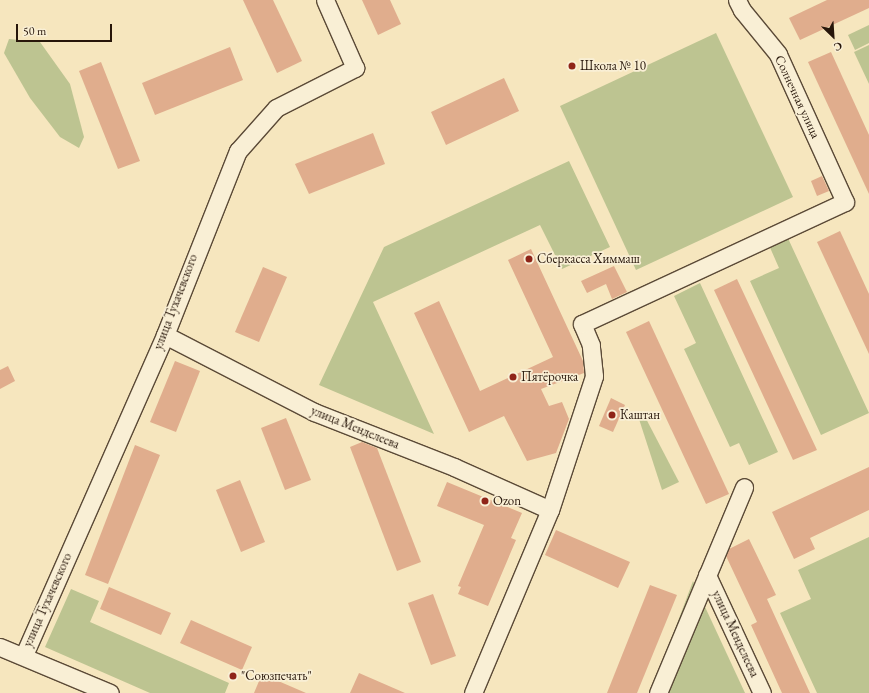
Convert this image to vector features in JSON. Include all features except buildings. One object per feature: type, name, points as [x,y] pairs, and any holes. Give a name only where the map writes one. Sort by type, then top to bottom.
[{"type":"street","name":"улица Тухачевского","points":[[24,656],[165,335],[238,151],[276,108],[355,68],[324,0]]},
{"type":"street","name":"Солнечная улица","points":[[550,510],[594,376],[591,345],[582,324],[845,202],[778,54],[742,10],[737,0]]},
{"type":"street","name":"улица Менделеева","points":[[165,335],[314,412],[454,467],[550,510]]},
{"type":"street","points":[[658,693],[744,487]]},
{"type":"street","points":[[472,693],[550,510]]},
{"type":"street","name":"улица Менделеева","points":[[707,575],[762,693]]},
{"type":"street","points":[[0,647],[110,693]]},
{"type":"green space","points":[[869,25],[869,43],[855,50],[848,35]]},
{"type":"green space","points":[[716,33],[793,197],[636,270],[560,106]]},
{"type":"green space","points":[[9,39],[40,42],[70,84],[84,137],[79,148],[60,137],[30,98],[4,53]]},
{"type":"green space","points":[[869,45],[869,84],[854,52]]},
{"type":"green space","points":[[569,161],[610,247],[562,269],[540,225],[373,302],[434,434],[319,385],[384,247]]},
{"type":"green space","points":[[786,234],[869,413],[821,435],[750,281],[779,268],[768,243]]},
{"type":"green space","points":[[700,283],[778,452],[749,465],[739,443],[730,447],[684,349],[696,343],[674,296]]},
{"type":"green space","points":[[642,411],[679,482],[662,490],[638,416]]},
{"type":"green space","points":[[869,537],[869,693],[817,693],[780,613],[811,599],[798,570]]},
{"type":"green space","points":[[693,581],[745,693],[651,693]]},
{"type":"green space","points":[[71,589],[99,601],[90,622],[229,683],[225,693],[150,693],[45,647]]},
{"type":"place","name":"Школа № 10","points":[[572,66]]},
{"type":"place","name":"Сберкасса Химмаш","points":[[529,259]]},
{"type":"place","name":"Пятёрочка","points":[[513,377]]},
{"type":"place","name":"Каштан","points":[[612,415]]},
{"type":"place","name":"Ozon","points":[[485,501]]},
{"type":"place","name":"\"Союзпечать\"","points":[[233,676]]}]
